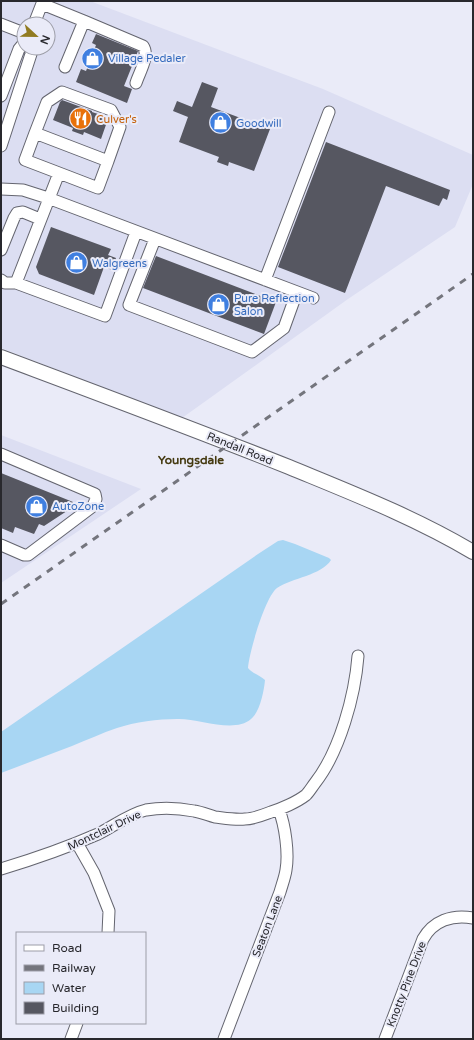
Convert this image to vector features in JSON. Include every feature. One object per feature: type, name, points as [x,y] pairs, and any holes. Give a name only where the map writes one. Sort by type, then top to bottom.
[{"type":"main road","name":"Randall Road","points":[[1,357],[231,444],[360,496],[427,526],[473,552]]},
{"type":"street","points":[[37,16],[42,2],[143,46],[146,50],[146,55],[136,83]]},
{"type":"street","points":[[65,67],[84,21]]},
{"type":"street","points":[[1,24],[16,30]]},
{"type":"street","points":[[1,96],[16,56]]},
{"type":"street","points":[[1,146],[30,56]]},
{"type":"street","points":[[62,92],[112,110],[120,127],[108,161],[98,188],[25,160],[47,102],[62,92]]},
{"type":"street","points":[[265,280],[329,112]]},
{"type":"street","points":[[35,133],[108,161]]},
{"type":"street","points":[[16,283],[59,173]]},
{"type":"street","points":[[1,188],[23,190],[48,198],[313,298]]},
{"type":"street","points":[[1,250],[17,213],[22,212],[40,220]]},
{"type":"street","points":[[1,280],[16,283],[105,316],[136,232]]},
{"type":"street","points":[[155,239],[129,305],[252,352],[284,328],[297,292]]},
{"type":"street","points":[[1,454],[95,494],[96,499],[93,506],[28,555],[24,555],[1,545]]},
{"type":"street","name":"Montclair Drive","points":[[1,868],[21,863],[77,844],[145,810],[177,808],[195,811],[215,817],[245,820],[279,810],[306,794],[321,776],[332,756],[348,710],[357,670],[358,656]]},
{"type":"street","name":"Seaton Lane","points":[[224,1039],[280,892],[286,870],[287,855],[285,836],[279,810]]},
{"type":"street","points":[[77,844],[94,872],[109,911],[108,932]]},
{"type":"street","name":"Knotty Pine Drive","points":[[385,1039],[422,939],[428,930],[445,920],[464,916],[473,918]]},
{"type":"street","points":[[71,1039],[77,1024]]},
{"type":"shaded area","points":[[1,1],[90,1],[323,89],[473,155],[473,184],[455,227],[348,299],[182,418],[1,348]]},
{"type":"shaded area","points":[[1,435],[141,489],[1,583]]},
{"type":"water","points":[[283,540],[331,560],[327,565],[314,573],[283,585],[272,593],[258,626],[249,661],[248,668],[265,680],[263,695],[257,712],[251,719],[244,723],[235,725],[216,724],[186,719],[154,720],[131,724],[111,730],[1,773],[1,732],[258,554],[278,541]]},
{"type":"building","points":[[96,34],[138,51],[124,86],[132,89],[127,103],[76,82],[81,69],[86,71],[96,45],[92,43]]},
{"type":"building","name":"Goodwill","points":[[202,82],[218,88],[211,107],[270,129],[254,171],[229,162],[228,166],[217,162],[219,157],[179,142],[188,117],[173,111],[177,101],[192,107]]},
{"type":"building","name":"Culver's","points":[[62,100],[107,117],[108,119],[101,139],[84,132],[83,135],[72,131],[73,128],[53,120]]},
{"type":"building","points":[[326,142],[450,190],[447,200],[443,198],[439,206],[386,186],[345,293],[278,267]]},
{"type":"building","name":"Walgreens","points":[[51,227],[111,249],[108,255],[116,258],[112,270],[104,267],[94,295],[39,274],[36,267]]},
{"type":"building","points":[[156,256],[276,302],[264,334],[143,288]]},
{"type":"building","name":"AutoZone","points":[[1,473],[73,502],[70,509],[44,526],[39,524],[34,534],[15,527],[13,533],[1,528]]},
{"type":"railway","points":[[1,604],[473,274]]},
{"type":"place","name":"Village Pedaler","points":[[93,58]]},
{"type":"place","name":"Culver's","points":[[81,119]]},
{"type":"place","name":"Goodwill","points":[[220,123]]},
{"type":"place","name":"Walgreens","points":[[76,263]]},
{"type":"place","name":"Pure Reflection Salon","points":[[218,304]]},
{"type":"place","name":"AutoZone","points":[[36,506]]},
{"type":"district","name":"Youngsdale","points":[[191,460]]}]
